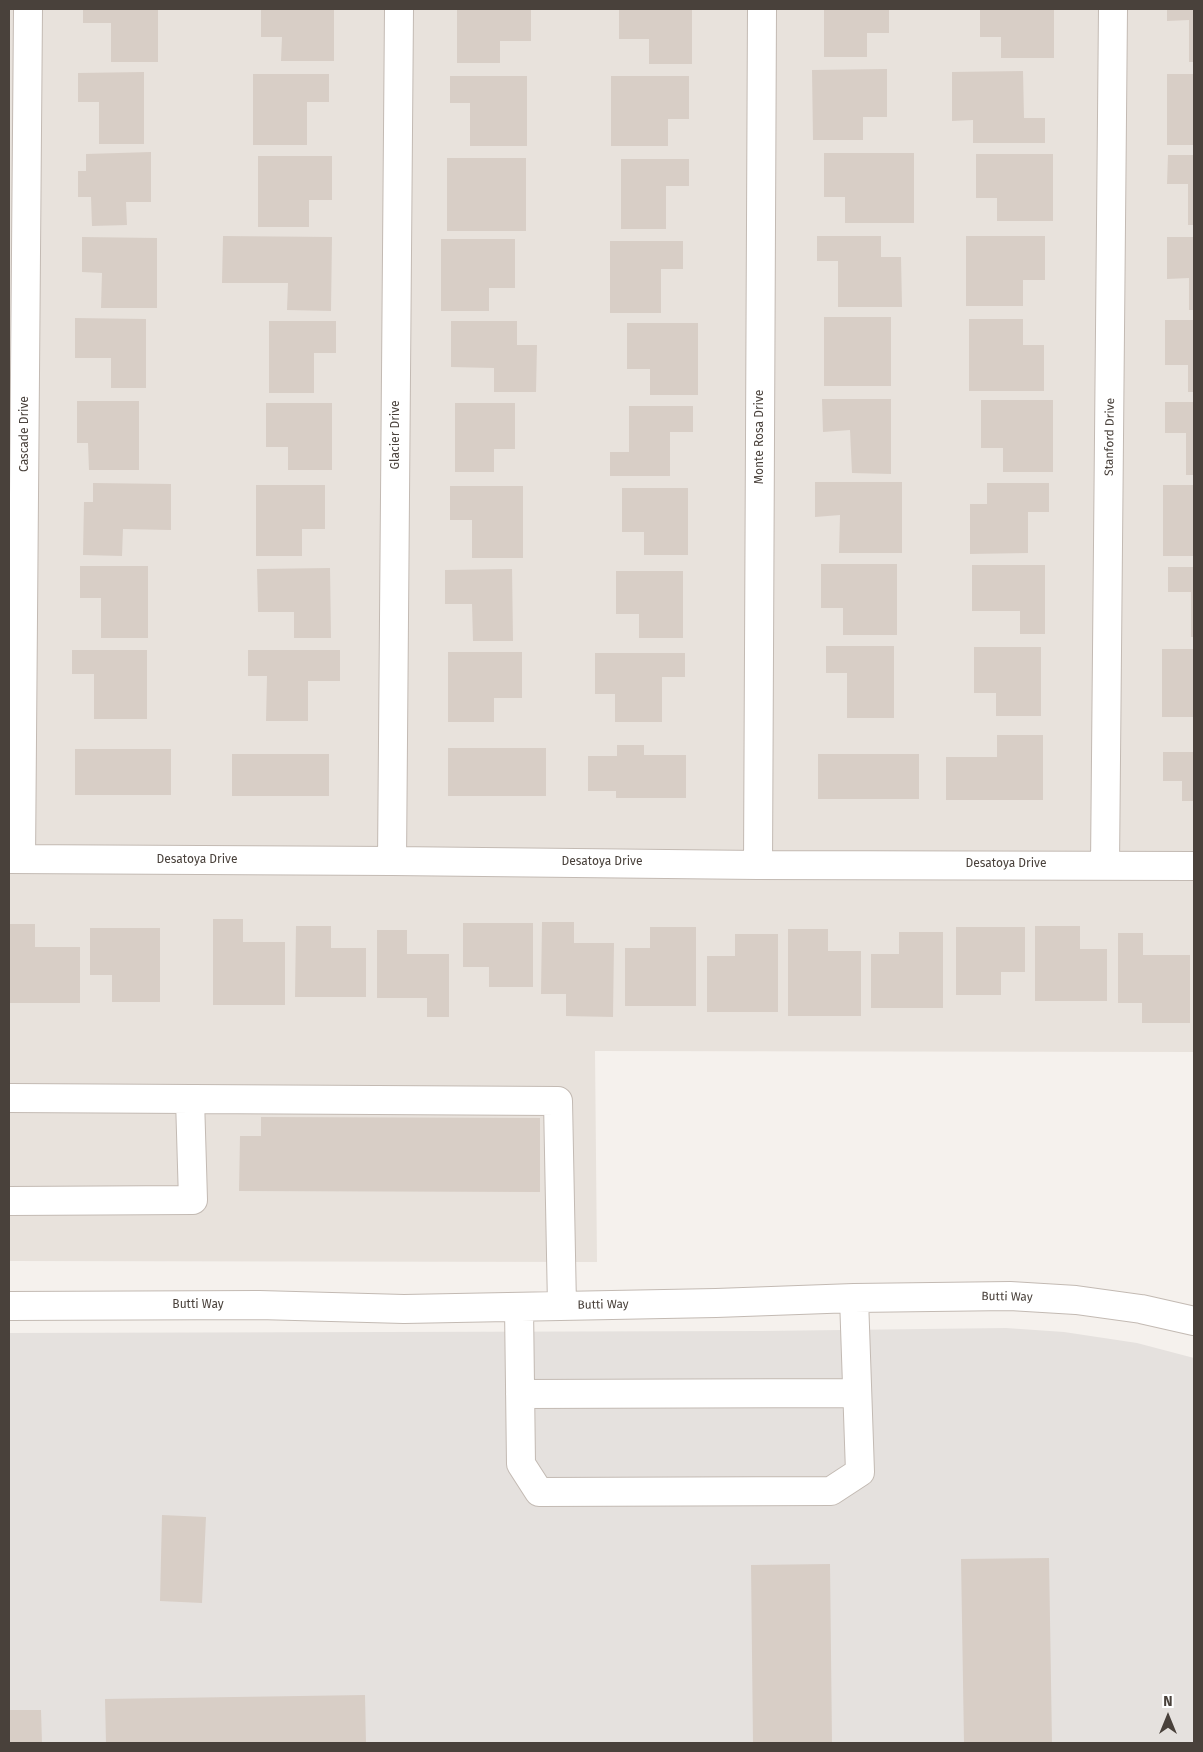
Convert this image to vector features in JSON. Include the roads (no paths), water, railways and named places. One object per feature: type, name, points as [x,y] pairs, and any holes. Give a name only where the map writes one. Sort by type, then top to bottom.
[{"type":"street","name":"Cascade Drive","points":[[15,859],[28,9]]},
{"type":"street","name":"Glacier Drive","points":[[392,860],[399,9]]},
{"type":"street","name":"Monte Rosa Drive","points":[[758,864],[762,9]]},
{"type":"street","name":"Stanford Drive","points":[[1105,864],[1113,9]]},
{"type":"street","name":"Desatoya Drive","points":[[15,859],[1194,866]]},
{"type":"street","points":[[9,1098],[558,1101],[562,1306]]},
{"type":"street","points":[[9,1201],[193,1200],[190,1099]]},
{"type":"street","name":"Butti Way","points":[[9,1306],[259,1305],[404,1309],[1010,1296],[1076,1300],[1141,1309],[1194,1322]]},
{"type":"street","points":[[519,1307],[521,1464],[539,1492],[831,1491],[860,1472],[854,1298]]},
{"type":"street","points":[[520,1394],[857,1393]]}]
